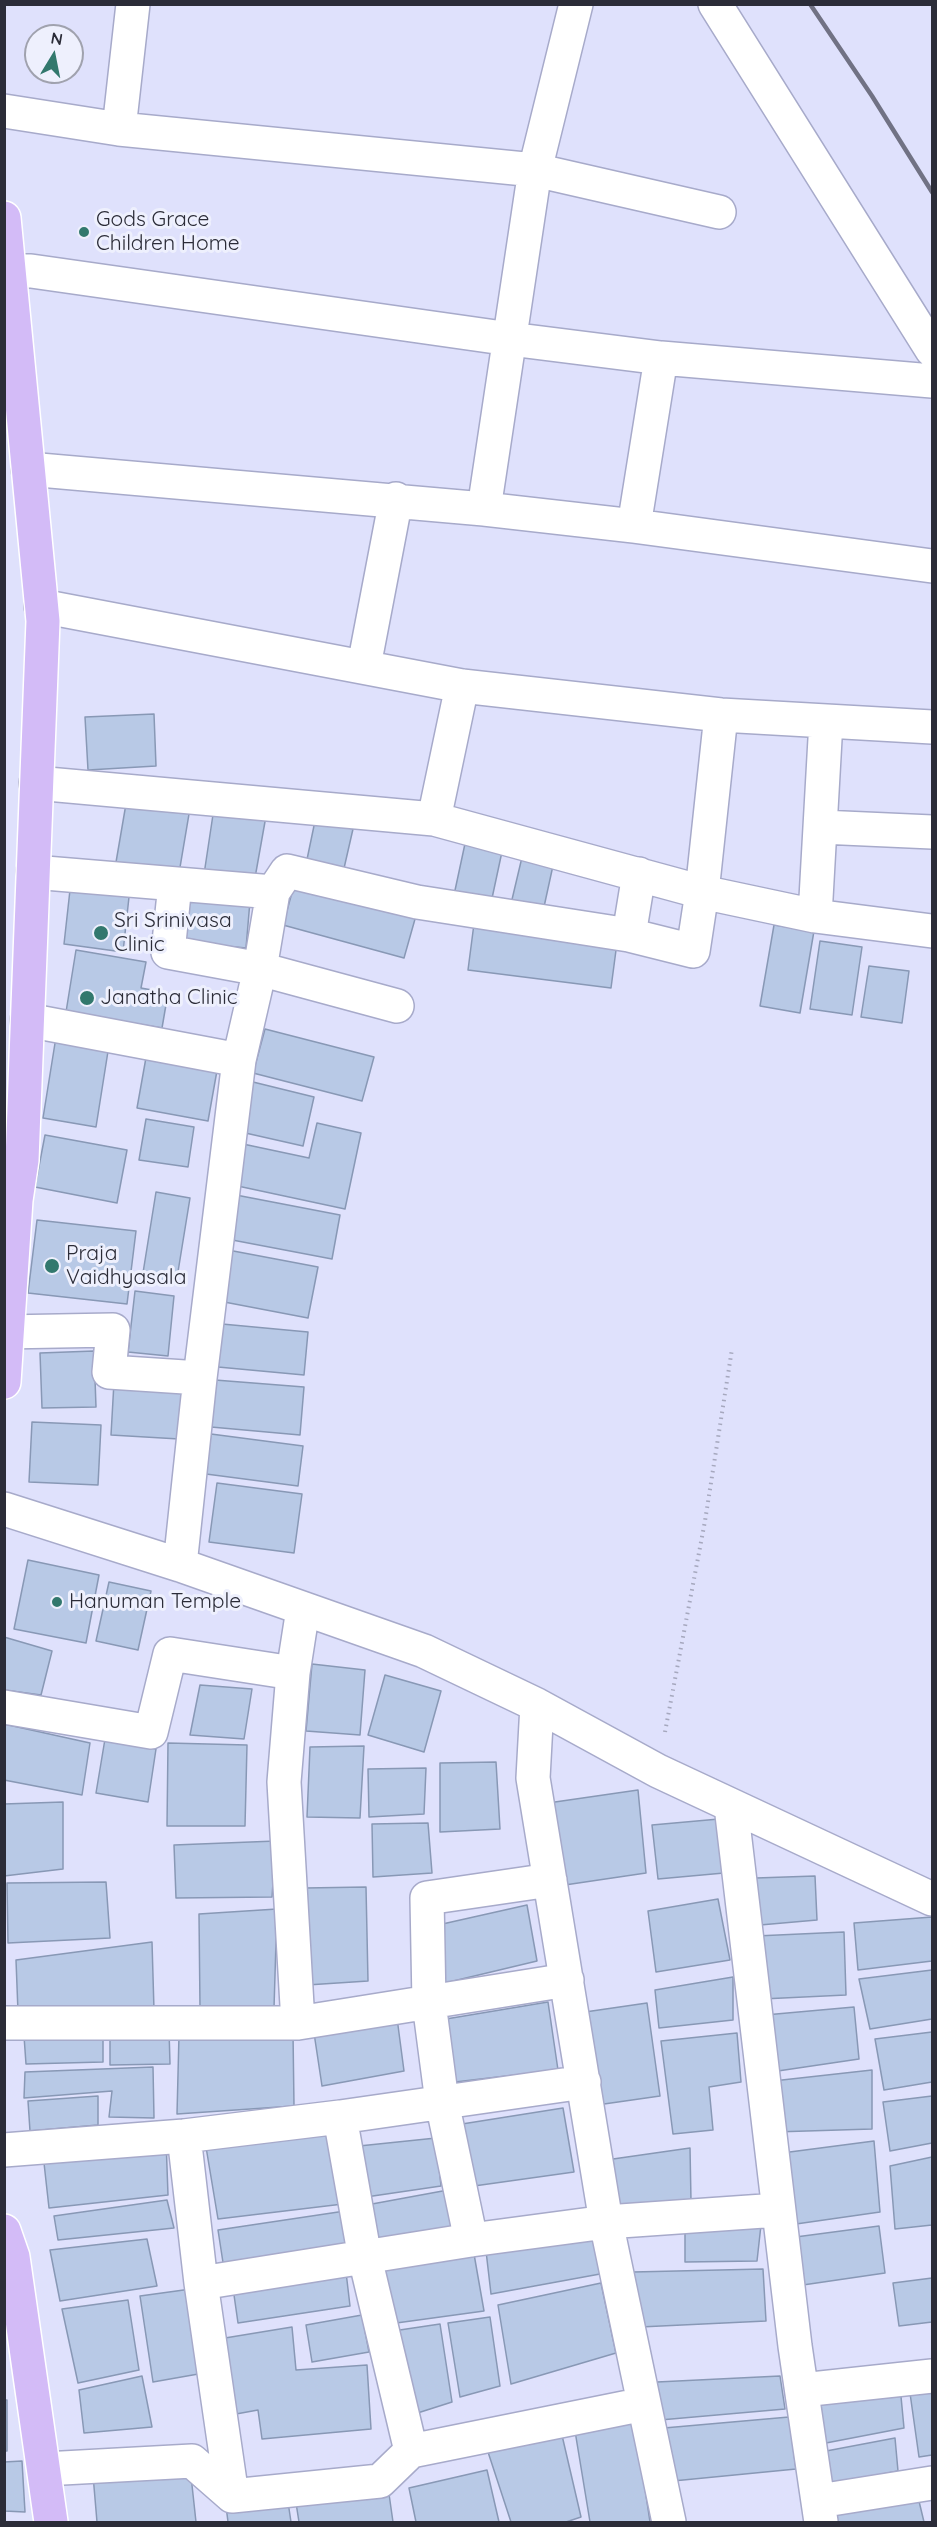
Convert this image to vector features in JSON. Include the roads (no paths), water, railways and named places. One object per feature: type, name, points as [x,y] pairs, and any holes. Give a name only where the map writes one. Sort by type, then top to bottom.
[{"type":"main road","points":[[4,218],[43,621],[22,1160],[16,1200],[5,1332],[4,1382]]},
{"type":"main road","points":[[7,2249],[51,2523]]},
{"type":"street","points":[[119,129],[133,4]]},
{"type":"street","points":[[484,508],[535,170],[576,4]]},
{"type":"street","points":[[716,4],[933,350]]},
{"type":"street","points":[[4,111],[119,129],[535,170],[718,212]]},
{"type":"street","points":[[10,272],[31,271],[510,339],[661,358],[933,381]]},
{"type":"street","points":[[634,526],[661,358]]},
{"type":"street","points":[[28,469],[484,508],[933,566]]},
{"type":"street","points":[[364,666],[396,499]]},
{"type":"street","points":[[41,606],[462,686],[721,715],[933,727]]},
{"type":"street","points":[[434,819],[462,686]]},
{"type":"street","points":[[180,1565],[200,1378],[239,1060],[260,969],[273,892],[287,871],[417,902],[629,935],[693,951],[702,892],[721,715]]},
{"type":"street","points":[[815,916],[825,722]]},
{"type":"street","points":[[36,783],[434,819],[702,892],[815,916],[933,932]]},
{"type":"street","points":[[821,827],[933,832]]},
{"type":"street","points":[[33,872],[273,892]]},
{"type":"street","points":[[629,935],[639,874]]},
{"type":"street","points":[[175,885],[168,952],[260,969],[397,1006]]},
{"type":"street","points":[[27,1020],[239,1060]]},
{"type":"street","points":[[5,1332],[113,1330],[109,1372],[200,1378]]},
{"type":"street","points":[[4,1509],[180,1565],[424,1652],[537,1706],[658,1771],[933,1899]]},
{"type":"street","points":[[298,2023],[284,1782],[293,1673],[303,1609]]},
{"type":"street","points":[[4,1707],[151,1732],[170,1654],[293,1673]]},
{"type":"street","points":[[537,1706],[533,1778],[606,2222],[669,2523]]},
{"type":"street","points":[[731,1806],[778,2210],[820,2512],[933,2482]]},
{"type":"street","points":[[471,2240],[442,2102],[429,2003],[427,1898],[550,1880]]},
{"type":"street","points":[[4,2023],[298,2023],[567,1980]]},
{"type":"street","points":[[4,2150],[184,2136],[340,2117],[584,2082]]},
{"type":"street","points":[[340,2117],[365,2258],[411,2451]]},
{"type":"street","points":[[184,2136],[201,2283],[232,2496]]},
{"type":"street","points":[[201,2283],[471,2240],[606,2222],[778,2210]]},
{"type":"street","points":[[802,2390],[933,2376]]},
{"type":"street","points":[[44,2469],[192,2461],[232,2496],[380,2481],[411,2451],[644,2404]]},
{"type":"railway","points":[[810,4],[872,96],[932,192]]},
{"type":"place","name":"Gods Grace Children Home","points":[[84,232]]},
{"type":"place","name":"Sri Srinivasa Clinic","points":[[101,933]]},
{"type":"place","name":"Janatha Clinic","points":[[87,998]]},
{"type":"place","name":"Praja Vaidhyasala","points":[[52,1266]]},
{"type":"place","name":"Hanuman Temple","points":[[57,1602]]}]
